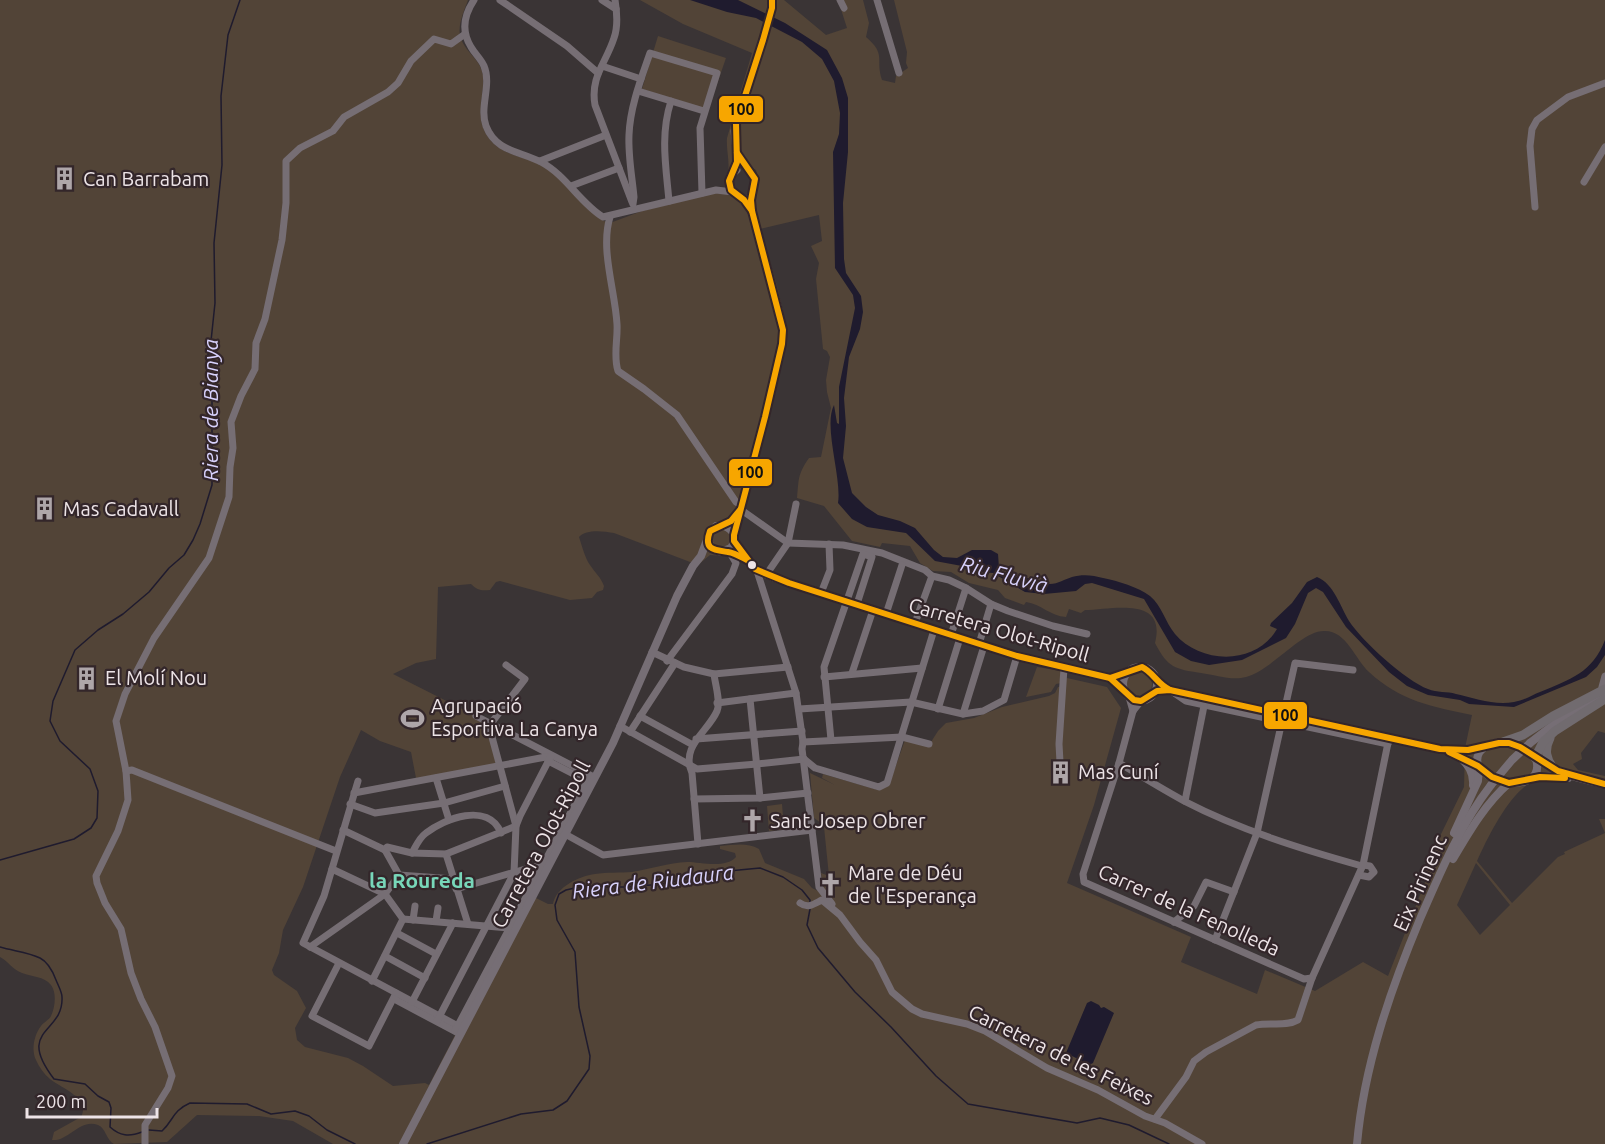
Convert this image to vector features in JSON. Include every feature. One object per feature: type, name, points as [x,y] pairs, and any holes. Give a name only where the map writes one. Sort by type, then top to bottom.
[{"type":"highway","points":[[1503,742],[1523,735],[1553,716],[1604,690]]},
{"type":"highway","points":[[1535,758],[1544,742],[1555,731],[1605,699]]},
{"type":"highway","points":[[1554,769],[1549,764],[1546,753],[1547,745],[1555,731]]},
{"type":"main road","points":[[701,556],[714,550],[728,552],[734,538],[730,529],[719,525],[711,529],[708,540],[710,547],[714,550]]},
{"type":"main road","name":"Carretera Olot-Ripoll","points":[[734,538],[747,560]]},
{"type":"main road","name":"Carretera Olot-Ripoll","points":[[403,1144],[456,1030],[565,834],[591,778],[620,726],[681,588],[708,540]]},
{"type":"main road","name":"Carretera Olot-Ripoll","points":[[728,552],[747,560],[762,573],[1017,656],[1110,678],[1123,688]]},
{"type":"main road","points":[[1156,681],[1154,692],[1149,698],[1141,701],[1129,698],[1123,688],[1127,673],[1136,668],[1144,668],[1151,672],[1156,681],[1170,690],[1205,702],[1388,741],[1440,749],[1467,750],[1503,742],[1523,748],[1554,769],[1582,779]]},
{"type":"main road","name":"Carretera Olot-Ripoll","points":[[1110,678],[1127,673]]},
{"type":"main road","points":[[1154,692],[1170,690]]},
{"type":"main road","name":"Eix Pirinenc","points":[[1357,1144],[1373,1052],[1389,1001],[1415,931],[1463,828],[1491,785],[1512,760],[1556,723],[1604,690]]},
{"type":"main road","points":[[1435,885],[1445,855],[1478,781],[1478,756],[1485,747]]},
{"type":"main road","points":[[1440,749],[1479,766],[1492,777],[1509,783],[1549,776],[1605,784]]},
{"type":"main road","points":[[1459,756],[1469,767],[1473,778],[1472,795]]},
{"type":"main road","points":[[1530,778],[1536,770],[1535,758]]},
{"type":"main road","points":[[1415,931],[1466,838],[1485,809],[1509,783]]},
{"type":"street","points":[[474,0],[465,21],[465,34],[486,72],[484,118],[490,134],[510,152],[540,161],[571,186],[603,217],[635,207],[716,190],[746,195],[753,190]]},
{"type":"street","points":[[500,0],[600,69],[641,79]]},
{"type":"street","points":[[602,0],[616,9]]},
{"type":"street","points":[[615,0],[616,32],[594,82],[593,97],[635,207]]},
{"type":"street","points":[[716,190],[735,171],[737,153],[734,131],[763,40],[772,0]]},
{"type":"street","points":[[840,0],[844,8]]},
{"type":"street","points":[[877,0],[899,73]]},
{"type":"street","points":[[145,1140],[145,1125],[168,1088],[172,1076],[155,1027],[131,973],[122,929],[105,903],[97,883],[96,876],[124,816],[128,800],[126,771],[116,721],[125,694],[154,638],[209,558],[229,497],[233,448],[231,422],[255,369],[256,343],[265,319],[282,240],[286,203],[285,161],[300,148],[333,131],[345,117],[388,92],[398,82],[411,61],[434,39],[451,44],[465,34]]},
{"type":"street","points":[[635,207],[630,155],[630,125],[650,53],[717,73],[705,108],[699,137],[702,193]]},
{"type":"street","points":[[1535,207],[1530,146],[1532,129],[1537,120],[1568,97],[1605,83]]},
{"type":"street","points":[[638,91],[705,108]]},
{"type":"street","points":[[669,201],[663,136],[671,101]]},
{"type":"street","points":[[540,161],[606,135]]},
{"type":"street","points":[[1584,182],[1605,147]]},
{"type":"street","points":[[734,538],[783,336],[779,310],[752,211],[755,179],[737,153]]},
{"type":"street","points":[[616,159],[630,155]]},
{"type":"street","points":[[571,186],[619,168]]},
{"type":"street","points":[[735,171],[748,170]]},
{"type":"street","points":[[729,179],[730,187],[752,211]]},
{"type":"street","points":[[609,217],[606,245],[615,301],[618,371],[645,389],[677,416],[741,507],[788,543],[829,544],[911,564],[932,576],[949,580],[966,588],[991,604],[1053,626],[1088,634]]},
{"type":"street","points":[[796,504],[788,543],[762,573],[799,709],[819,887],[840,915]]},
{"type":"street","points":[[724,526],[733,520],[741,507]]},
{"type":"street","points":[[821,593],[830,570],[829,544]]},
{"type":"street","points":[[831,740],[824,667],[863,551]]},
{"type":"street","points":[[856,604],[872,557],[863,551]]},
{"type":"street","points":[[630,732],[671,662],[732,574],[735,563],[728,552]]},
{"type":"street","points":[[886,614],[902,565]]},
{"type":"street","points":[[915,623],[932,576]]},
{"type":"street","points":[[938,709],[966,588]]},
{"type":"street","points":[[963,714],[991,604]]},
{"type":"street","points":[[852,674],[873,610]]},
{"type":"street","points":[[620,726],[697,768],[804,759],[815,768],[879,788],[887,783],[890,776],[934,630]]},
{"type":"street","points":[[652,652],[671,662],[714,674],[788,667]]},
{"type":"street","points":[[799,709],[911,702],[963,714],[983,711],[1004,700],[1017,656]]},
{"type":"street","points":[[1215,940],[1257,833],[1295,663],[1353,670]]},
{"type":"street","points":[[490,723],[525,679],[506,665]]},
{"type":"street","points":[[824,677],[922,668]]},
{"type":"street","points":[[1057,770],[1060,762],[1064,668]]},
{"type":"street","points":[[698,844],[692,773],[688,764],[694,742],[717,710],[714,674]]},
{"type":"street","points":[[1604,690],[1605,676]]},
{"type":"street","points":[[717,703],[796,693]]},
{"type":"street","points":[[1129,698],[1132,711]]},
{"type":"street","points":[[750,699],[760,798]]},
{"type":"street","points":[[1132,711],[1141,701]]},
{"type":"street","points":[[1185,801],[1205,702]]},
{"type":"street","name":"Carrer de la Fenolleda","points":[[1132,711],[1119,763],[1082,878],[1088,885],[1304,979],[1312,978]]},
{"type":"street","points":[[395,996],[412,1002],[456,1030],[591,778],[550,759],[476,716]]},
{"type":"street","points":[[640,716],[694,742],[802,731]]},
{"type":"street","points":[[438,1019],[514,873],[516,826],[499,767],[490,723]]},
{"type":"street","points":[[804,742],[902,736],[929,744]]},
{"type":"street","points":[[1155,1119],[1186,1077],[1194,1061],[1206,1052],[1256,1025],[1288,1024],[1298,1020],[1312,978],[1363,865],[1388,741]]},
{"type":"street","points":[[354,793],[550,759]]},
{"type":"street","points":[[385,850],[387,847],[412,853],[446,854],[516,826],[550,759]]},
{"type":"street","points":[[1119,763],[1185,801],[1257,833],[1302,850],[1370,866],[1374,872],[1368,877],[1359,875]]},
{"type":"street","points":[[126,771],[132,770],[336,851]]},
{"type":"street","points":[[436,778],[449,820]]},
{"type":"street","points":[[306,945],[324,896],[358,781]]},
{"type":"street","points":[[350,804],[375,813],[444,803],[505,786]]},
{"type":"street","points":[[694,799],[760,798],[808,793]]},
{"type":"street","points":[[412,853],[427,832],[449,820],[474,815],[491,821],[501,833]]},
{"type":"street","points":[[343,830],[385,850],[399,875]]},
{"type":"street","points":[[565,834],[603,855],[812,830]]},
{"type":"street","points":[[446,854],[468,924]]},
{"type":"street","points":[[456,889],[543,864]]},
{"type":"street","points":[[332,869],[385,894],[403,919],[509,928]]},
{"type":"street","points":[[399,875],[454,879]]},
{"type":"street","points":[[306,945],[385,894],[399,875]]},
{"type":"street","points":[[1174,922],[1194,906],[1206,882],[1234,892]]},
{"type":"street","name":"Carretera de les Feixes","points":[[806,905],[822,900],[840,915],[876,960],[892,992],[912,1009],[922,1014],[967,1023],[985,1031],[1047,1068],[1098,1090],[1202,1144]]},
{"type":"street","points":[[414,920],[415,906]]},
{"type":"street","points":[[436,921],[438,908]]},
{"type":"street","points":[[372,981],[403,919]]},
{"type":"street","points":[[412,1002],[453,923]]},
{"type":"street","points":[[397,933],[436,954]]},
{"type":"street","points":[[306,945],[438,1019]]},
{"type":"street","points":[[385,957],[424,978]]},
{"type":"street","points":[[339,963],[312,1016],[369,1046],[395,996]]},
{"type":"shaded area","points":[[0,0],[468,0],[461,22],[460,35],[482,69],[481,119],[486,134],[492,142],[508,153],[549,169],[596,216],[610,223],[642,211],[714,193],[747,195],[752,193],[759,183],[756,170],[745,164],[734,166],[728,174],[727,138],[752,53],[683,24],[640,0],[784,0],[826,35],[847,28],[838,0],[863,0],[869,23],[866,37],[878,53],[882,80],[895,83],[896,76],[908,68],[907,52],[894,0],[1605,0],[1605,733],[1598,731],[1581,753],[1582,759],[1573,764],[1578,770],[1605,776],[1605,781],[1559,769],[1530,783],[1515,796],[1502,813],[1477,861],[1512,903],[1558,857],[1565,854],[1564,852],[1605,833],[1605,1144],[333,1144],[293,1121],[259,1116],[197,1115],[167,1142],[114,1144],[101,1127],[92,1124],[80,1127],[58,1140],[52,1140],[54,1132],[81,1117],[83,1110],[82,1104],[73,1094],[46,1075],[34,1056],[35,1038],[52,1013],[55,1001],[54,992],[45,980],[19,972],[0,957]],"holes":[[[819,215],[822,241],[811,246],[819,263],[816,279],[823,349],[830,357],[826,380],[831,408],[821,457],[809,458],[802,469],[797,498],[824,506],[852,541],[880,547],[882,543],[910,546],[920,563],[933,571],[951,572],[969,583],[998,590],[1005,598],[1024,605],[1026,602],[1031,603],[1055,615],[1066,617],[1069,609],[1081,613],[1085,610],[1122,608],[1145,611],[1153,618],[1157,628],[1155,643],[1164,658],[1173,666],[1192,672],[1230,678],[1246,677],[1266,667],[1306,637],[1324,631],[1332,632],[1350,646],[1369,672],[1393,690],[1430,706],[1472,715],[1465,748],[1464,787],[1422,873],[1428,875],[1388,976],[1363,962],[1315,991],[1265,970],[1257,994],[1181,962],[1191,937],[1067,883],[1094,805],[1121,708],[1107,687],[1067,678],[1064,686],[1058,687],[1055,693],[1049,696],[1002,707],[974,718],[946,723],[931,742],[905,740],[889,785],[878,790],[823,774],[822,778],[835,785],[810,773],[814,818],[827,827],[824,827],[829,876],[821,873],[823,888],[818,891],[804,879],[765,863],[759,849],[740,844],[720,846],[720,849],[735,853],[736,857],[726,863],[687,862],[632,872],[595,874],[569,883],[559,892],[553,904],[534,897],[507,935],[429,1085],[425,1083],[393,1086],[348,1058],[305,1047],[297,1040],[295,1028],[306,1008],[297,991],[274,975],[272,970],[279,953],[283,930],[303,887],[340,777],[361,730],[380,741],[411,752],[416,778],[496,768],[490,723],[393,674],[416,663],[436,659],[438,587],[471,584],[479,590],[490,590],[496,582],[500,581],[570,600],[592,598],[597,592],[603,590],[604,586],[588,562],[579,537],[590,532],[614,533],[698,565],[710,555],[726,556],[733,552],[739,520],[784,351],[782,305],[760,229]],[[1476,863],[1510,905],[1480,935],[1457,905]]]},
{"type":"shaded area","points":[[658,36],[726,58],[708,110],[642,89]]},
{"type":"shaded area","points":[[1037,667],[1061,671],[1061,683],[1056,684],[1051,692],[1026,697]]},
{"type":"shaded area","points":[[1139,671],[1148,675],[1152,684],[1148,693],[1139,697],[1130,693],[1126,684],[1130,675]]},
{"type":"shaded area","points":[[782,804],[784,829],[769,831],[767,806]]},
{"type":"shaded area","points":[[1599,819],[1605,819],[1605,833]]},
{"type":"water","name":"Riu Fluvià","points":[[690,0],[738,0],[785,23],[827,50],[842,78],[848,98],[848,152],[843,203],[844,259],[846,273],[861,296],[863,312],[860,329],[849,357],[844,398],[846,426],[843,458],[852,493],[866,507],[878,515],[915,528],[943,557],[957,558],[972,550],[991,550],[998,554],[999,568],[1015,577],[1035,579],[1050,584],[1084,575],[1134,587],[1154,600],[1175,634],[1186,644],[1213,655],[1228,657],[1242,655],[1256,650],[1268,641],[1277,629],[1270,626],[1271,623],[1292,603],[1307,582],[1317,577],[1332,590],[1349,621],[1374,649],[1408,678],[1431,690],[1492,702],[1507,703],[1521,700],[1561,683],[1587,668],[1605,640],[1605,655],[1597,667],[1586,677],[1514,707],[1469,704],[1460,700],[1428,695],[1407,686],[1389,672],[1346,627],[1323,592],[1316,588],[1308,593],[1295,624],[1286,638],[1242,660],[1209,665],[1191,661],[1175,652],[1144,599],[1092,583],[1085,584],[1076,591],[1044,594],[1025,592],[993,573],[968,571],[962,566],[935,561],[906,533],[867,527],[852,519],[838,503],[838,480],[831,439],[831,414],[834,405],[839,424],[839,387],[855,308],[853,295],[835,268],[833,152],[839,134],[840,113],[834,81],[822,59],[802,42],[756,18],[727,12]]},
{"type":"water","points":[[1091,1001],[1114,1013],[1091,1064],[1081,1061],[1080,1057],[1076,1058],[1066,1053],[1087,1003]]},
{"type":"waterway","name":"Riera de Bianya","points":[[0,860],[74,839],[91,828],[97,818],[98,791],[90,769],[60,741],[50,721],[53,701],[75,650],[149,592],[169,568],[184,555],[200,524],[212,485],[212,394],[206,364],[215,303],[214,243],[222,165],[221,96],[228,35],[240,0]]},
{"type":"waterway","name":"Riera de Riudaura","points":[[427,1144],[521,1114],[553,1110],[567,1101],[589,1069],[590,1056],[579,1007],[575,952],[557,920],[555,905],[559,894],[579,887],[662,884],[718,872],[760,868],[783,877],[802,890],[810,900],[810,904]]},
{"type":"waterway","name":"Riera de Riudaura","points":[[810,909],[807,925],[818,948],[855,992],[936,1076],[968,1104],[1077,1123],[1100,1118],[1129,1125],[1169,1144]]},
{"type":"waterway","name":"Riera de Riudaura","points":[[0,947],[31,954],[43,960],[52,971],[60,989],[61,1009],[40,1040],[39,1050],[43,1062],[54,1079],[85,1084],[109,1102],[110,1127],[117,1132],[129,1135],[142,1132]]},
{"type":"waterway","name":"Riera de Riudaura","points":[[149,1130],[162,1131],[176,1112],[190,1103],[247,1104],[271,1114],[295,1111],[309,1116],[327,1130],[355,1144]]},
{"type":"transit line","name":"100","points":[[752,211],[744,200],[731,190],[729,181],[737,162],[736,124],[763,40],[772,0]]},
{"type":"transit line","name":"100","points":[[737,153],[755,179],[751,200],[752,211],[783,330],[782,344],[765,417],[734,535],[734,541],[755,569],[789,583],[1017,656],[1110,678],[1134,700],[1141,701],[1157,691],[1170,690],[1440,749],[1468,750],[1509,743],[1520,747],[1558,771],[1605,784]]},
{"type":"transit line","name":"100","points":[[740,510],[731,521],[710,531],[708,542],[711,548],[733,553],[747,560]]},
{"type":"transit line","name":"100","points":[[1110,678],[1142,667],[1170,690]]},
{"type":"transit line","name":"100","points":[[1449,752],[1478,766],[1492,777],[1509,783],[1540,777],[1565,778]]},
{"type":"place","name":"Can Barrabam","points":[[65,179]]},
{"type":"place","name":"Mas Cadavall","points":[[45,509]]},
{"type":"place","name":"El Molí Nou","points":[[87,678]]},
{"type":"place","name":"Agrupació Esportiva La Canya","points":[[413,718]]},
{"type":"place","name":"Mas Cuní","points":[[1060,772]]},
{"type":"place","name":"Sant Josep Obrer","points":[[752,821]]},
{"type":"place","name":"Mare de Déu de l'Esperança","points":[[830,884]]},
{"type":"district","name":"la Roureda","points":[[422,881]]}]
